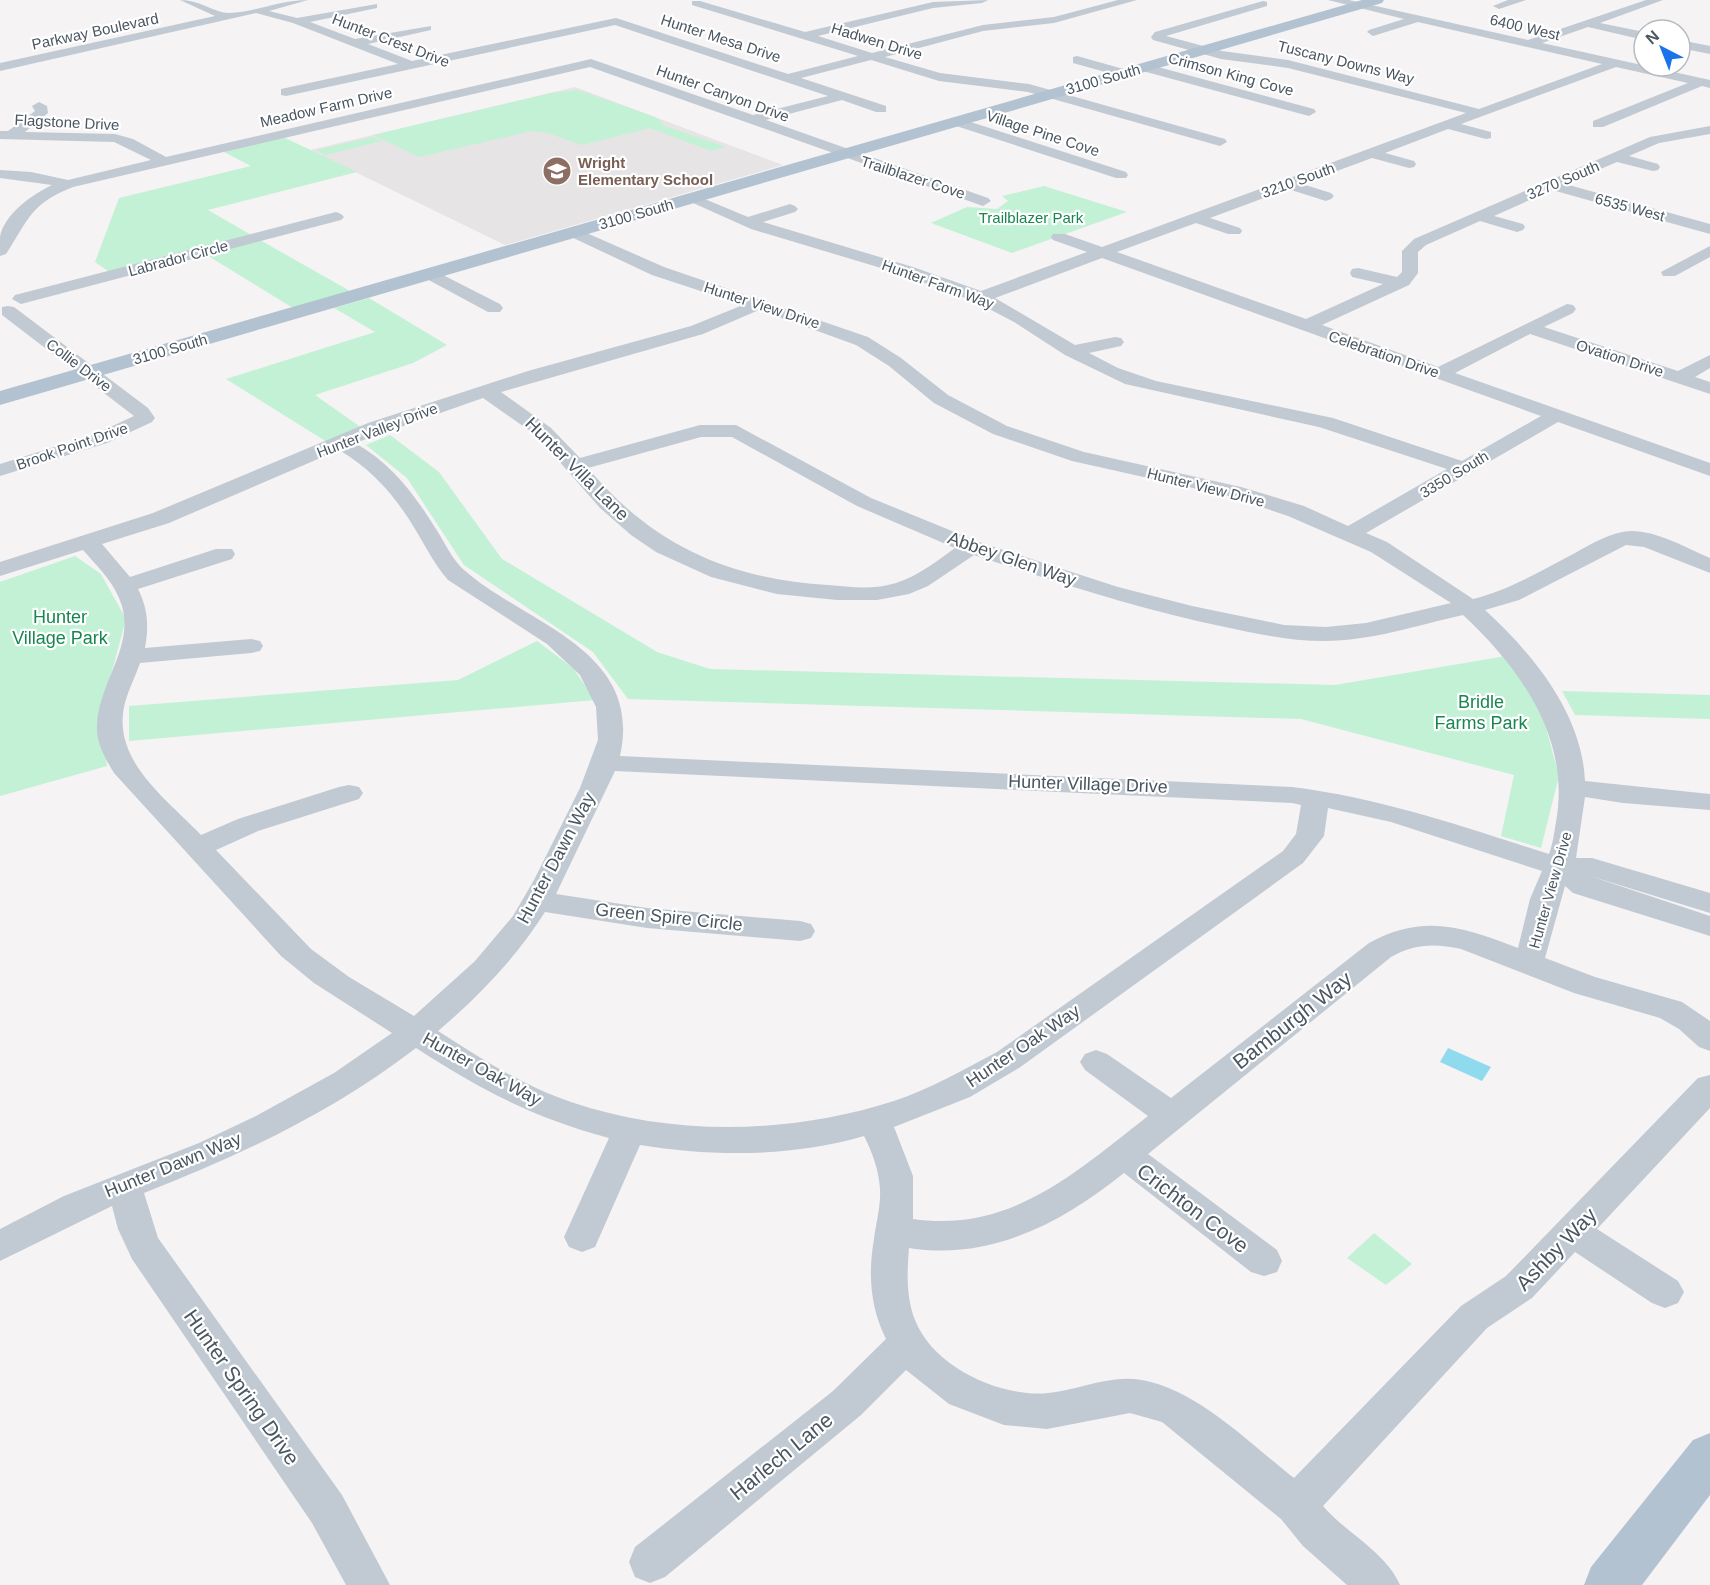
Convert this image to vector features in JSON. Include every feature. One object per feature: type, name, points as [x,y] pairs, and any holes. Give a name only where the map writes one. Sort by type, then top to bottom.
[{"type":"main road","name":"3100 South","points":[[0,398],[1377,0]]},
{"type":"main road","points":[[1610,1585],[1710,1456]]},
{"type":"street","points":[[186,0],[228,17]]},
{"type":"street","name":"Parkway Boulevard","points":[[0,67],[302,0]]},
{"type":"street","name":"Hadwen Drive","points":[[709,0],[696,3],[944,78],[1012,84],[1052,93],[1220,142]]},
{"type":"street","points":[[804,36],[933,5],[982,0]]},
{"type":"street","points":[[1105,0],[1118,3]]},
{"type":"street","points":[[788,78],[992,27],[1054,20],[1131,0]]},
{"type":"street","name":"Tuscany Downs Way","points":[[1250,0],[1263,4],[1159,34],[1157,37],[1204,51],[1277,62],[1480,113]]},
{"type":"street","name":"6400 West","points":[[1334,0],[1706,83]]},
{"type":"street","points":[[1499,6],[1520,0]]},
{"type":"street","points":[[1529,44],[1657,0]]},
{"type":"street","points":[[1609,2],[1635,7]]},
{"type":"street","points":[[297,21],[373,6]]},
{"type":"street","name":"Hunter Crest Drive","points":[[261,9],[474,90]]},
{"type":"street","points":[[1373,32],[1418,19]]},
{"type":"street","name":"Hunter Mesa Drive","points":[[286,92],[616,21],[881,109]]},
{"type":"street","points":[[1586,24],[1632,34]]},
{"type":"street","points":[[352,43],[427,28]]},
{"type":"street","points":[[953,36],[979,43]]},
{"type":"street","points":[[1692,46],[1710,50]]},
{"type":"street","points":[[1277,62],[1302,54]]},
{"type":"street","points":[[1077,60],[1123,73]]},
{"type":"street","name":"Meadow Farm Drive","points":[[68,184],[591,63]]},
{"type":"street","name":"Hunter Canyon Drive","points":[[591,63],[843,154]]},
{"type":"street","name":"3210 South","points":[[981,297],[1615,63]]},
{"type":"street","name":"Crimson King Cove","points":[[1143,67],[1309,112]]},
{"type":"street","points":[[1378,87],[1401,79]]},
{"type":"street","points":[[1598,124],[1706,83]]},
{"type":"street","points":[[751,120],[843,96]]},
{"type":"street","points":[[5,135],[42,112],[39,106]]},
{"type":"street","name":"Village Pine Cove","points":[[955,122],[1122,176]]},
{"type":"street","points":[[1448,125],[1486,135]]},
{"type":"street","name":"3270 South","points":[[1399,283],[1410,273],[1410,251],[1420,242],[1660,139],[1710,130]]},
{"type":"street","name":"Flagstone Drive","points":[[5,135],[115,138],[128,142],[163,161]]},
{"type":"street","points":[[1371,153],[1409,164]]},
{"type":"street","name":"Trailblazer Cove","points":[[843,154],[983,201]]},
{"type":"street","points":[[1616,157],[1653,166]]},
{"type":"street","points":[[0,174],[32,176],[68,184]]},
{"type":"street","points":[[0,251],[17,217],[46,194],[68,184]]},
{"type":"street","points":[[1287,184],[1326,196]]},
{"type":"street","name":"6535 West","points":[[1550,185],[1710,229]]},
{"type":"street","name":"Hunter Farm Way","points":[[690,198],[748,222],[981,297],[1035,325],[1098,367],[1133,380],[1250,401],[1346,428],[1465,469]]},
{"type":"street","points":[[748,222],[790,209]]},
{"type":"street","points":[[1478,216],[1516,227]]},
{"type":"street","points":[[0,217],[17,217]]},
{"type":"street","name":"Labrador Circle","points":[[7,305],[336,217]]},
{"type":"street","points":[[1196,218],[1234,231]]},
{"type":"street","name":"Hunter View Drive","points":[[573,232],[658,271],[862,341],[895,362],[942,399],[1008,433],[1079,457],[1266,501],[1351,533],[1407,563],[1470,607],[1520,657],[1549,702],[1565,744],[1573,787],[1567,839],[1560,867],[1545,899],[1529,963]]},
{"type":"street","name":"Celebration Drive","points":[[1059,237],[1710,470]]},
{"type":"street","points":[[869,260],[889,250]]},
{"type":"street","points":[[1670,272],[1710,251]]},
{"type":"street","points":[[430,273],[495,308]]},
{"type":"street","points":[[1358,273],[1399,283]]},
{"type":"street","points":[[1306,326],[1399,283]]},
{"type":"street","name":"Hunter Valley Drive","points":[[0,568],[89,543],[171,514],[375,427],[485,391],[690,333],[759,304]]},
{"type":"street","name":"Collie Drive","points":[[7,305],[141,412],[145,416],[144,421]]},
{"type":"street","points":[[1440,373],[1567,309]]},
{"type":"street","name":"Ovation Drive","points":[[1529,328],[1710,388]]},
{"type":"street","points":[[1071,351],[1115,342]]},
{"type":"street","points":[[1680,378],[1710,360]]},
{"type":"street","name":"Hunter Villa Lane","points":[[485,391],[536,425],[615,511],[653,540],[708,568],[766,586],[816,592],[887,593],[920,582],[971,547]]},
{"type":"street","name":"3350 South","points":[[1351,533],[1557,415]]},
{"type":"street","name":"Brook Point Drive","points":[[0,470],[54,455],[144,421]]},
{"type":"street","name":"Abbey Glen Way","points":[[575,465],[610,458],[700,431],[736,431],[864,502],[971,547],[1110,592],[1191,613],[1284,632],[1326,634],[1366,630],[1470,607],[1518,593],[1624,538],[1648,542],[1710,566]]},
{"type":"street","name":"Hunter Dawn Way","points":[[0,1246],[75,1206],[242,1138],[358,1072],[415,1032],[477,978],[513,937],[538,901],[606,763],[613,732],[612,717],[606,697],[590,670],[562,645],[456,576],[387,475],[360,453],[340,442]]},
{"type":"street","name":"Hunter Oak Way","points":[[89,543],[124,586],[136,617],[136,633],[109,722],[112,748],[127,773],[299,956],[326,977],[415,1032],[534,1100],[563,1112],[629,1131],[695,1139],[735,1140],[820,1132],[874,1120],[938,1098],[986,1074],[1293,857],[1310,836],[1316,798]]},
{"type":"street","points":[[124,586],[225,554]]},
{"type":"street","points":[[128,657],[250,646]]},
{"type":"street","name":"Hunter Village Drive","points":[[606,763],[1242,791],[1316,798],[1400,815],[1560,867],[1592,867],[1710,903]]},
{"type":"street","points":[[1573,787],[1623,795],[1710,802]]},
{"type":"street","points":[[197,848],[258,822],[349,793]]},
{"type":"street","name":"Hunter Village Drive","points":[[1560,867],[1583,886],[1710,926]]},
{"type":"street","name":"Green Spire Circle","points":[[538,901],[647,918],[800,931]]},
{"type":"street","name":"Bamburgh Way","points":[[893,1231],[950,1237],[1002,1226],[1052,1206],[1082,1187],[1380,950],[1398,940],[1432,934],[1454,936],[1585,985],[1671,1010],[1690,1021],[1710,1039]]},
{"type":"street","points":[[1096,1062],[1172,1116]]},
{"type":"street","name":"Ashby Way","points":[[1296,1505],[1474,1317],[1514,1293],[1707,1095]]},
{"type":"street","points":[[874,1120],[895,1173],[897,1201],[888,1272],[889,1298],[898,1330],[916,1357],[960,1390],[998,1407],[1040,1412],[1061,1410],[1116,1395],[1131,1395],[1161,1402],[1191,1419],[1296,1505],[1318,1532],[1380,1585]]},
{"type":"street","points":[[582,1237],[629,1131]]},
{"type":"street","name":"Crichton Cove","points":[[1123,1154],[1264,1262]]},
{"type":"street","name":"Hunter Spring Drive","points":[[125,1186],[136,1229],[145,1248],[327,1509],[369,1585]]},
{"type":"street","points":[[1573,1232],[1665,1292]]},
{"type":"street","name":"Harlech Lane","points":[[650,1562],[852,1398],[906,1344]]},
{"type":"shaded area","name":"Wright Elementary School","points":[[575,87],[783,165],[505,245],[310,150]]},
{"type":"green space","points":[[578,90],[655,117],[662,122],[662,125],[726,147],[711,151],[650,128],[582,145],[548,133],[532,131],[419,157],[373,135],[551,93]]},
{"type":"green space","points":[[283,137],[357,172],[208,210],[253,236],[111,273],[95,262],[119,198],[251,166],[222,151]]},
{"type":"green space","points":[[372,137],[382,141],[325,155],[316,150]]},
{"type":"green space","name":"Trailblazer Park","points":[[1044,186],[1127,212],[1012,253],[931,223],[967,207],[997,209],[1008,201],[1002,196]]},
{"type":"green space","points":[[260,240],[350,291],[293,308],[205,254]]},
{"type":"green space","points":[[369,298],[447,345],[413,363],[315,395],[362,428],[327,442],[226,379],[375,332],[334,308]]},
{"type":"green space","name":"Bridle Farms Park","points":[[390,435],[439,472],[502,559],[657,652],[710,669],[1335,685],[1506,656],[1542,713],[1559,776],[1541,848],[1501,836],[1514,775],[1301,719],[628,699],[593,652],[464,565],[407,478],[366,445]]},
{"type":"green space","name":"Hunter Village Park","points":[[75,556],[101,574],[126,619],[100,716],[107,766],[0,796],[0,582]]},
{"type":"green space","points":[[537,641],[573,668],[595,700],[129,741],[129,706],[458,680]]},
{"type":"green space","points":[[1562,691],[1710,695],[1710,719],[1575,715]]},
{"type":"green space","points":[[1374,1233],[1412,1264],[1386,1285],[1347,1258]]},
{"type":"water","points":[[1448,1048],[1491,1067],[1482,1081],[1440,1062]]},
{"type":"place","name":"Wright Elementary School","points":[[557,171]]}]
